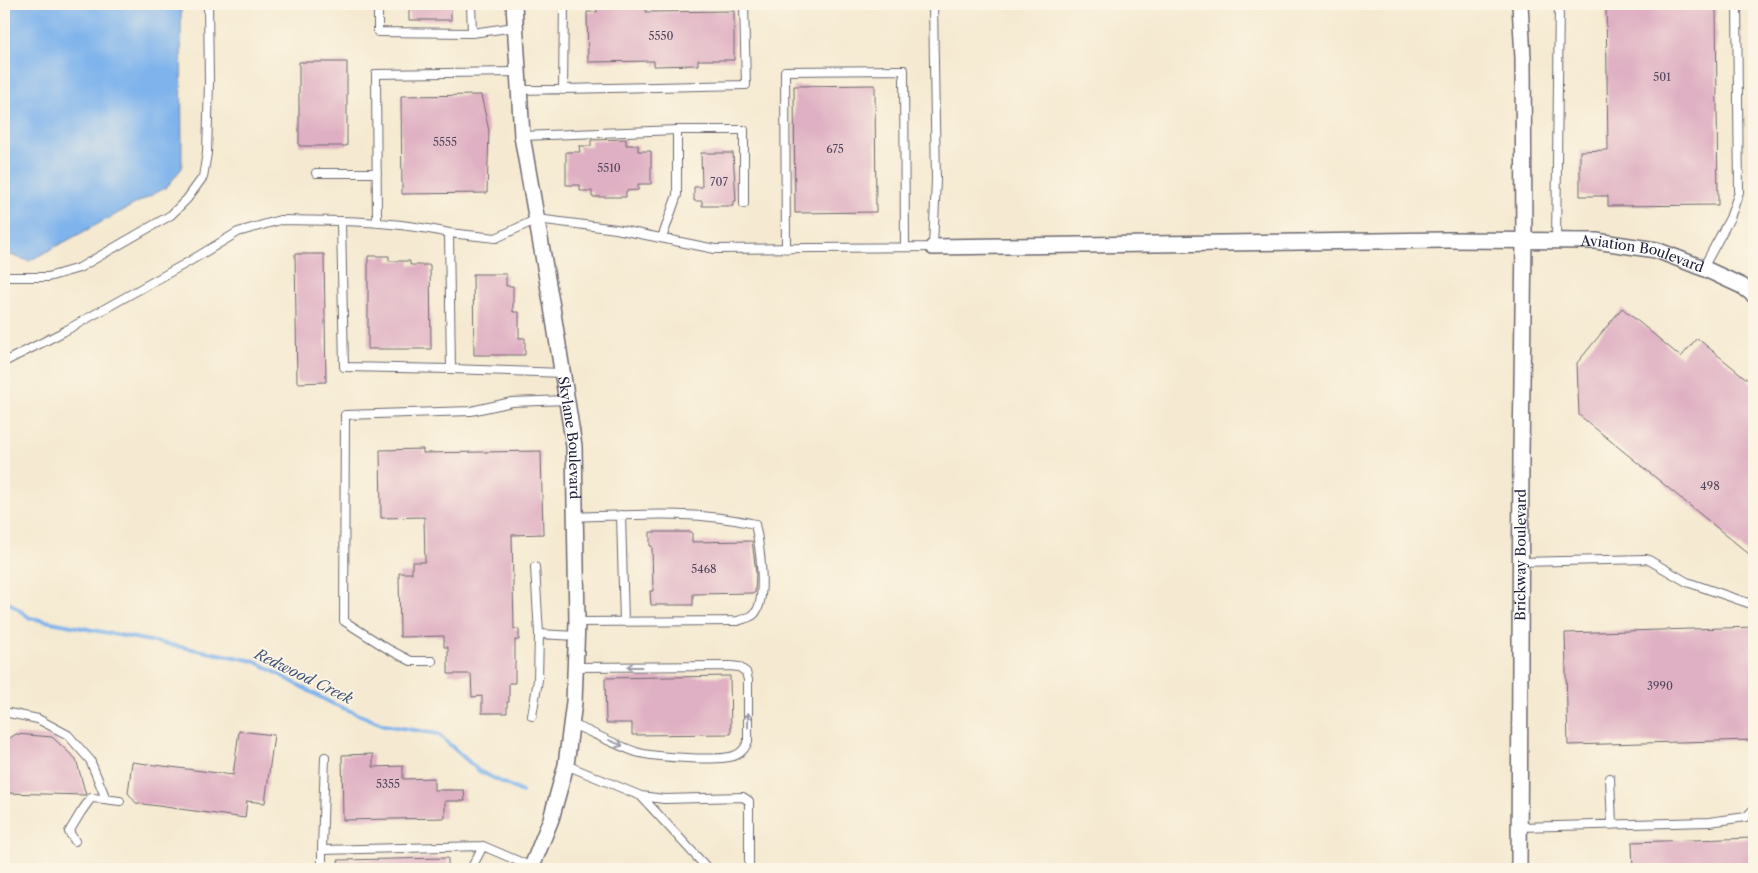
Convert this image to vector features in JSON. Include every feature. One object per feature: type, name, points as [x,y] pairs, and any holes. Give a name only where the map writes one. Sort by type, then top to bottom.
[{"type":"street","name":"Skylane Boulevard","points":[[514,4],[522,136],[574,446],[577,629],[572,724],[566,766],[551,820],[532,868]]},
{"type":"street","name":"Brickway Boulevard","points":[[1519,869],[1524,241],[1523,58],[1520,4]]},
{"type":"street","name":"Aviation Boulevard","points":[[933,246],[1446,240],[1596,241],[1656,250],[1703,268],[1742,286],[1754,295]]},
{"type":"lane","points":[[4,277],[48,277],[79,268],[171,215],[204,177],[207,153],[209,82],[208,4]]},
{"type":"lane","points":[[378,4],[378,32],[472,33],[516,27]]},
{"type":"lane","points":[[471,4],[472,33]]},
{"type":"lane","points":[[563,90],[564,4]]},
{"type":"lane","points":[[519,90],[746,85],[744,4]]},
{"type":"lane","points":[[4,362],[63,332],[190,262],[238,232],[280,220],[377,222],[413,225],[449,233],[496,238],[537,219],[616,229],[716,248],[933,246],[936,180],[932,4]]},
{"type":"lane","points":[[1556,241],[1558,4]]},
{"type":"lane","points":[[1703,268],[1730,218],[1739,192],[1737,4]]},
{"type":"lane","points":[[786,248],[785,71],[904,70],[905,247]]},
{"type":"lane","points":[[377,222],[376,74],[518,72]]},
{"type":"lane","points":[[662,238],[676,195],[676,130]]},
{"type":"lane","points":[[522,136],[676,130],[744,130],[744,204]]},
{"type":"lane","points":[[316,173],[377,173]]},
{"type":"lane","points":[[341,221],[344,367],[563,373]]},
{"type":"lane","points":[[449,233],[451,369]]},
{"type":"lane","points":[[432,660],[411,661],[344,621],[345,415],[471,411],[512,402],[567,400]]},
{"type":"lane","points":[[621,515],[624,622]]},
{"type":"lane","points":[[539,634],[624,622],[738,621],[753,615],[760,604],[760,546],[755,524],[731,518],[669,515],[575,517]]},
{"type":"lane","points":[[1521,562],[1647,559],[1687,582],[1754,605]]},
{"type":"lane","points":[[532,716],[538,680],[539,634],[535,567]]},
{"type":"lane","points":[[572,724],[636,752],[656,757],[724,758],[736,756],[745,750],[748,741],[748,680],[746,672],[739,667],[575,667]]},
{"type":"lane","points":[[4,712],[38,719],[68,736],[90,760],[104,794],[104,799]]},
{"type":"lane","points":[[322,869],[325,757]]},
{"type":"lane","points":[[566,766],[641,796],[664,799],[743,798],[749,802],[749,869]]},
{"type":"lane","points":[[1610,778],[1612,825]]},
{"type":"lane","points":[[641,796],[708,869]]},
{"type":"lane","points":[[75,841],[69,832],[80,812],[91,798],[120,801]]},
{"type":"lane","points":[[1519,827],[1709,822],[1746,817],[1754,810]]},
{"type":"lane","points":[[322,850],[483,846],[532,868]]},
{"type":"lane","points":[[471,869],[483,846]]},
{"type":"water","points":[[4,4],[181,4],[182,168],[167,187],[29,261],[4,253]]},
{"type":"building","points":[[409,4],[451,4],[451,20],[409,20]]},
{"type":"building","points":[[597,4],[646,4],[646,12],[734,11],[734,60],[698,60],[698,65],[654,66],[654,61],[588,62],[587,12],[597,12]]},
{"type":"building","points":[[1606,4],[1716,4],[1718,205],[1608,206],[1608,196],[1580,196],[1580,151],[1608,150]]},
{"type":"building","points":[[299,62],[347,62],[347,146],[299,146]]},
{"type":"building","points":[[875,85],[876,212],[795,213],[794,86]]},
{"type":"building","points":[[481,95],[489,131],[487,193],[402,194],[401,96]]},
{"type":"building","points":[[626,139],[626,145],[638,145],[638,151],[651,151],[651,184],[638,184],[638,190],[626,191],[626,197],[592,197],[592,191],[580,191],[580,185],[566,185],[566,152],[580,152],[579,146],[591,146],[591,140]]},
{"type":"building","points":[[701,153],[733,153],[736,201],[733,201],[733,206],[702,206],[702,201],[694,201],[694,187],[702,187]]},
{"type":"building","points":[[295,254],[324,254],[326,382],[297,383]]},
{"type":"building","points":[[368,256],[389,256],[389,261],[410,261],[410,265],[430,265],[431,349],[368,349]]},
{"type":"building","points":[[473,274],[506,274],[506,286],[513,286],[513,312],[519,312],[519,338],[525,338],[525,355],[474,355]]},
{"type":"building","points":[[1622,308],[1681,357],[1697,338],[1754,385],[1754,558],[1579,415],[1577,363]]},
{"type":"building","points":[[423,449],[423,453],[541,451],[543,534],[512,535],[514,629],[519,629],[519,640],[515,640],[515,683],[509,683],[507,713],[482,713],[482,696],[472,697],[471,674],[448,674],[448,647],[444,647],[444,636],[400,637],[399,573],[412,573],[412,562],[425,562],[424,517],[381,518],[380,450]]},
{"type":"building","points":[[650,532],[692,532],[692,542],[752,541],[756,572],[755,593],[693,594],[693,605],[651,605],[650,591],[653,591]]},
{"type":"building","points":[[1754,627],[1754,740],[1568,745],[1565,633]]},
{"type":"building","points":[[730,676],[731,734],[632,735],[632,723],[606,723],[605,678]]},
{"type":"building","points":[[239,731],[274,735],[265,803],[247,801],[245,818],[136,803],[128,793],[132,762],[233,775]]},
{"type":"building","points":[[16,734],[52,737],[76,759],[86,795],[4,793],[4,742]]},
{"type":"building","points":[[373,754],[373,767],[403,766],[403,779],[434,778],[434,790],[464,790],[465,801],[445,801],[445,818],[343,820],[342,755]]},
{"type":"building","points":[[1754,838],[1754,869],[1633,869],[1632,842]]},
{"type":"building","points":[[448,858],[448,869],[339,869],[338,860]]},
{"type":"waterway","name":"Redwood Creek","points":[[4,599],[30,618],[255,661],[331,703],[384,725],[438,734],[479,771],[522,792]]}]
